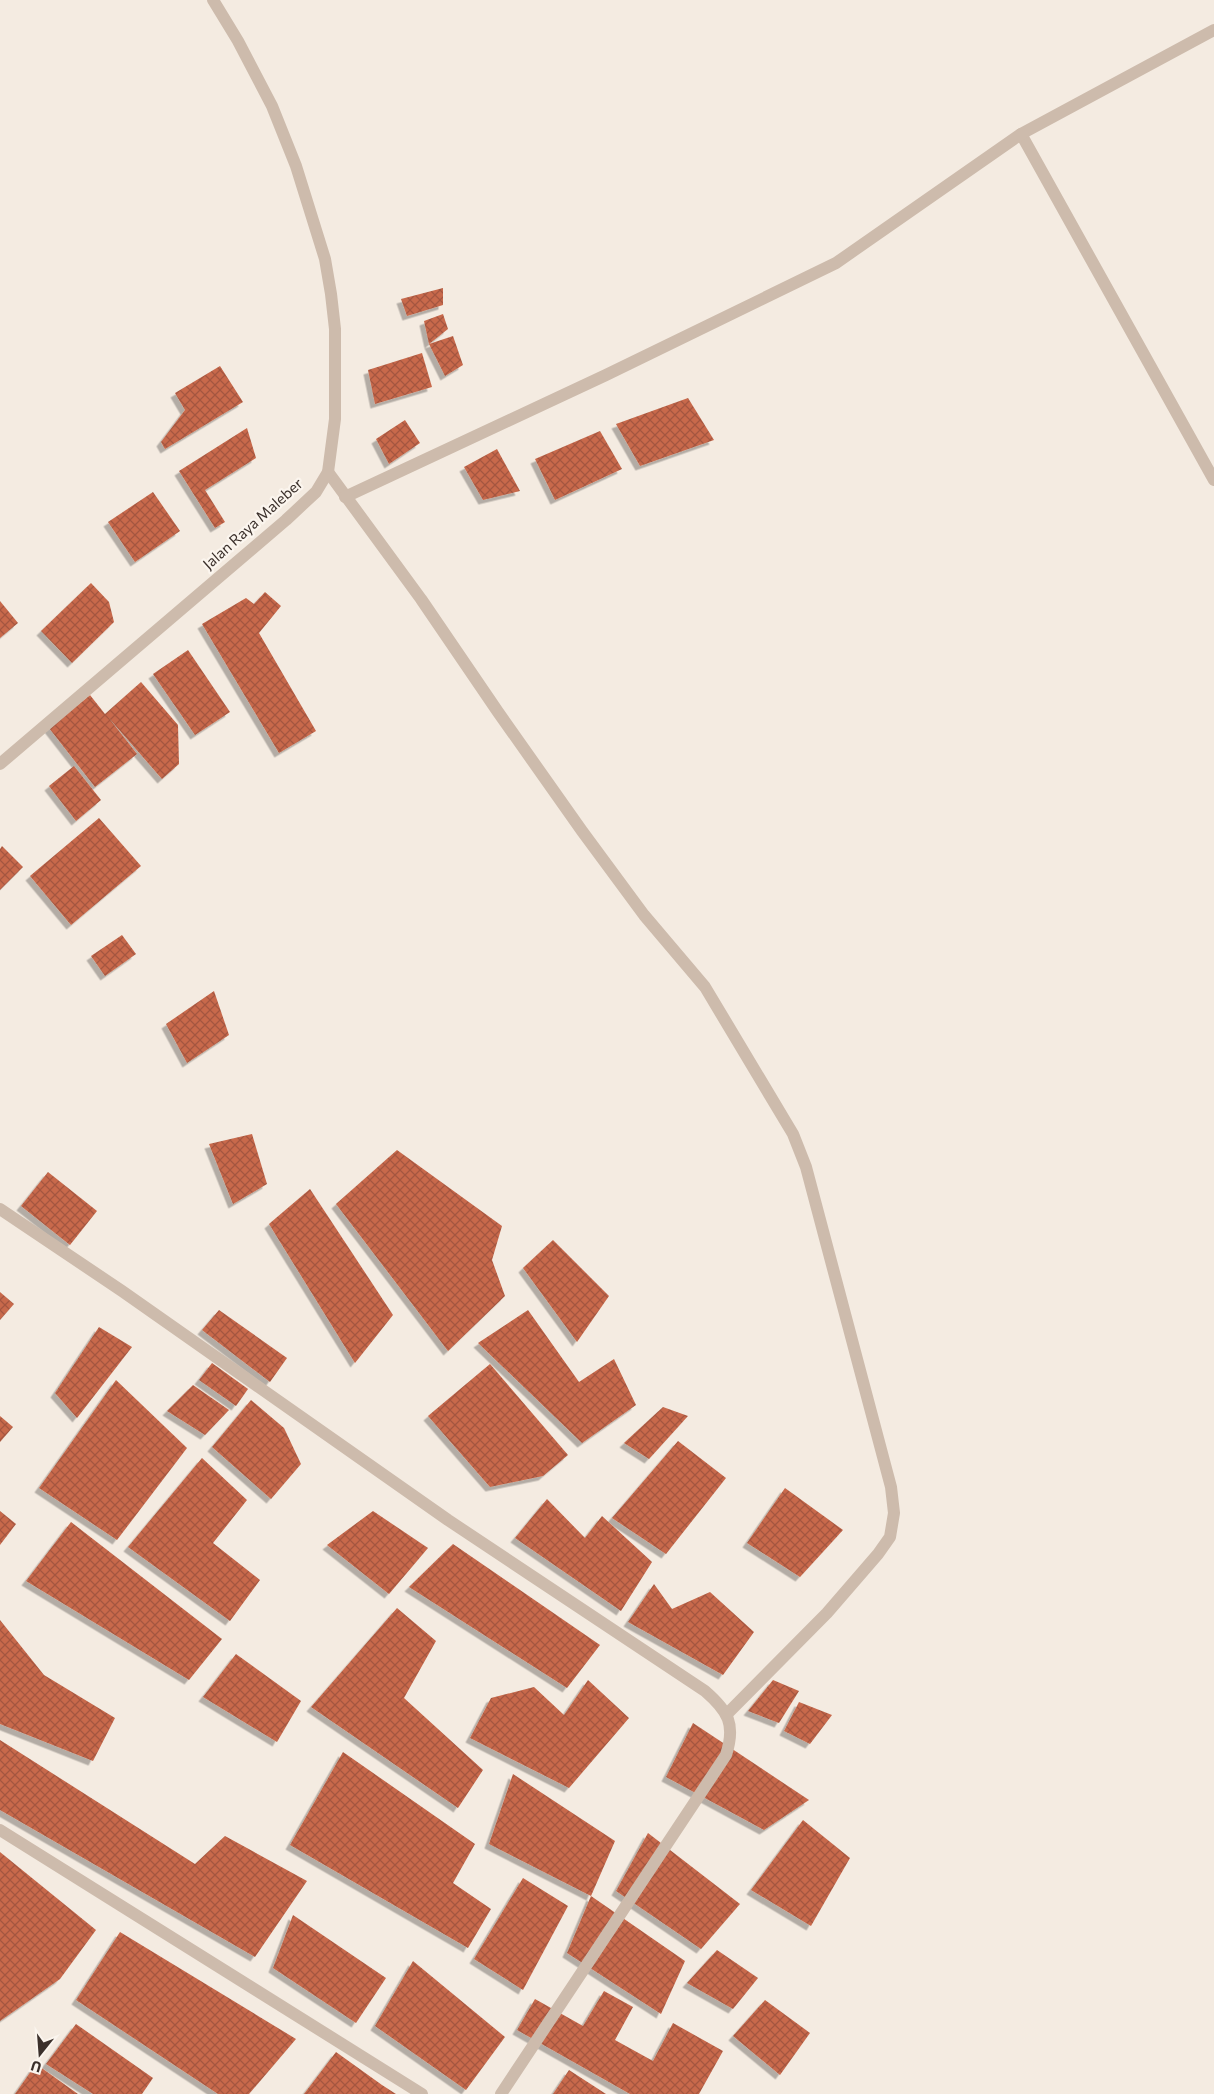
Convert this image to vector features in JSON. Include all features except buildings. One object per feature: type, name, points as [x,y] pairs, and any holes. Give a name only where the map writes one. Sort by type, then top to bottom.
[{"type":"street","name":"Jalan Raya Maleber","points":[[0,764],[286,520],[316,492],[328,472],[335,419],[336,366],[335,329],[325,259],[296,166],[272,106],[214,0]]},
{"type":"street","points":[[345,497],[606,375],[836,263],[1021,134],[1214,30]]},
{"type":"street","points":[[1021,134],[1214,480]]},
{"type":"street","points":[[328,472],[421,598],[582,831],[644,915],[705,987],[793,1134],[806,1167],[891,1487],[894,1513],[890,1537],[878,1554],[827,1613],[727,1714]]},
{"type":"street","points":[[0,1209],[122,1291],[448,1520],[705,1691],[727,1714],[730,1742],[726,1755],[501,2094]]},
{"type":"street","points":[[0,1830],[422,2094]]}]
